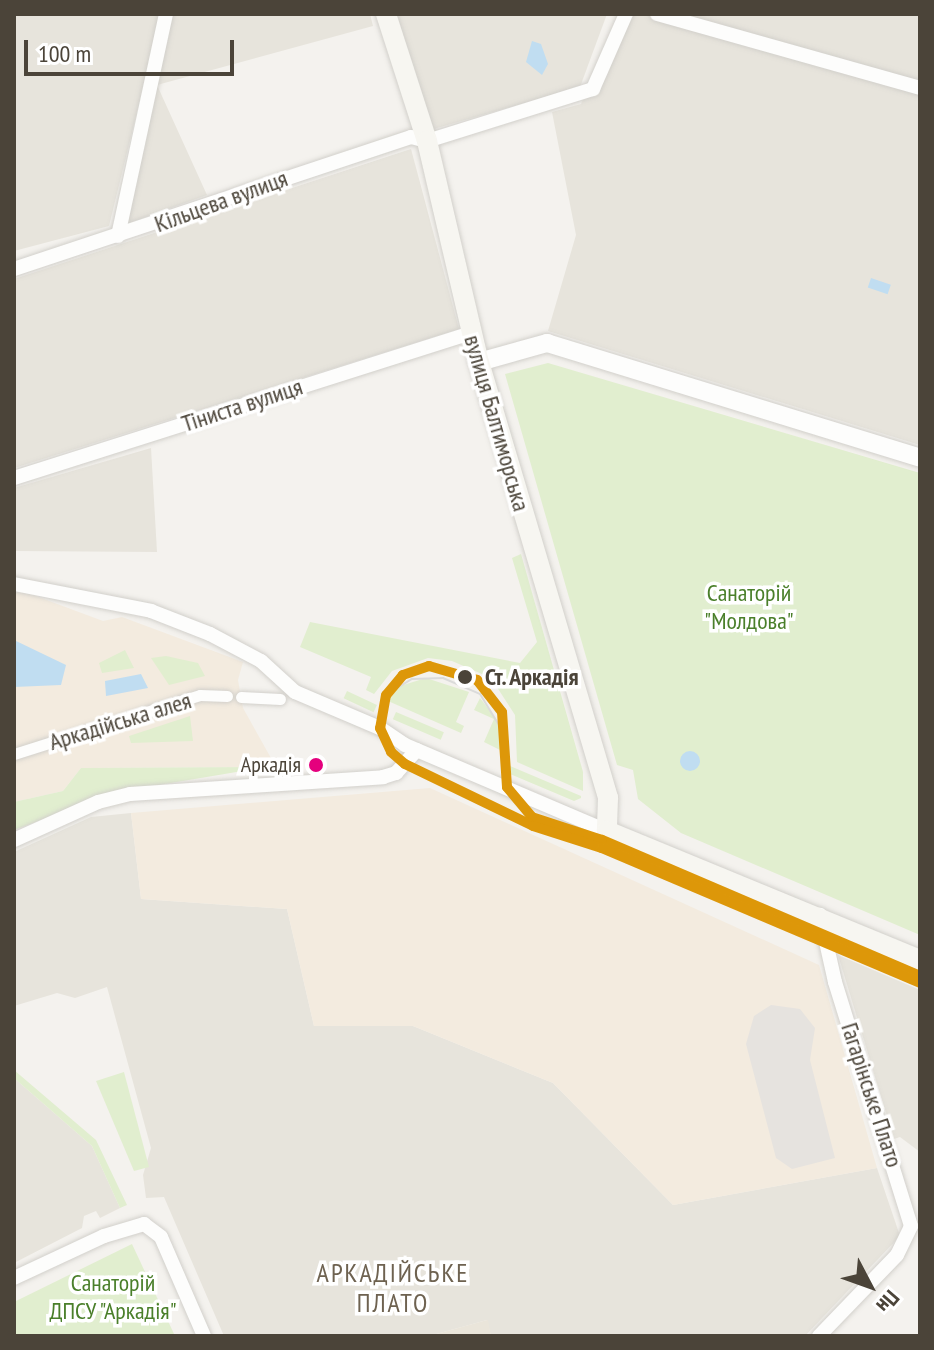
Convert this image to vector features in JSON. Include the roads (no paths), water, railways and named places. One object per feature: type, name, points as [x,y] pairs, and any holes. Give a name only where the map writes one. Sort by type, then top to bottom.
[{"type":"main road","name":"вулиця Балтиморська","points":[[386,14],[427,141],[479,362],[608,798],[607,831]]},
{"type":"main road","points":[[607,831],[820,915],[920,960]]},
{"type":"street","points":[[118,236],[166,14]]},
{"type":"street","name":"Кільцева вулиця","points":[[14,269],[205,208],[218,198],[411,137],[427,141],[593,89],[626,14]]},
{"type":"street","points":[[657,14],[920,88]]},
{"type":"street","name":"Тіниста вулиця","points":[[14,478],[471,333]]},
{"type":"street","points":[[479,362],[547,343],[920,458]]},
{"type":"street","points":[[14,584],[151,611],[261,661],[295,692],[380,728],[411,748],[607,831]]},
{"type":"street","name":"Аркадійська алея","points":[[14,754],[200,695],[227,696]]},
{"type":"street","points":[[241,697],[280,699]]},
{"type":"street","points":[[14,840],[98,802],[130,794],[383,777],[396,773],[411,748]]},
{"type":"street","name":"Гагарінське Плато","points":[[819,1336],[897,1255],[911,1226],[835,982],[820,915]]},
{"type":"street","points":[[14,1278],[104,1236],[144,1224],[161,1237],[204,1336]]},
{"type":"water","points":[[532,41],[541,44],[548,64],[542,75],[526,62]]},
{"type":"water","points":[[871,278],[891,285],[888,294],[868,287]]},
{"type":"water","points":[[14,640],[66,665],[61,685],[14,687]]},
{"type":"water","points":[[141,674],[148,688],[106,696],[105,681]]},
{"type":"water","points":[[690,751],[697,754],[700,761],[697,768],[690,771],[683,768],[680,761],[683,754]]},
{"type":"tram line","points":[[386,695],[412,679],[443,678],[480,694],[505,735]]},
{"type":"place","name":"Ст. Аркадія","points":[[465,677]]},
{"type":"place","name":"Аркадія","points":[[316,765]]},
{"type":"district","name":"АРКАДІЙСЬКЕ ПЛАТО","points":[[393,1288]]},
{"type":"park label","name":"Санаторій \"Молдова\"","points":[[749,607]]},
{"type":"park label","name":"Санаторій ДПСУ \"Аркадія\"","points":[[113,1297]]}]
